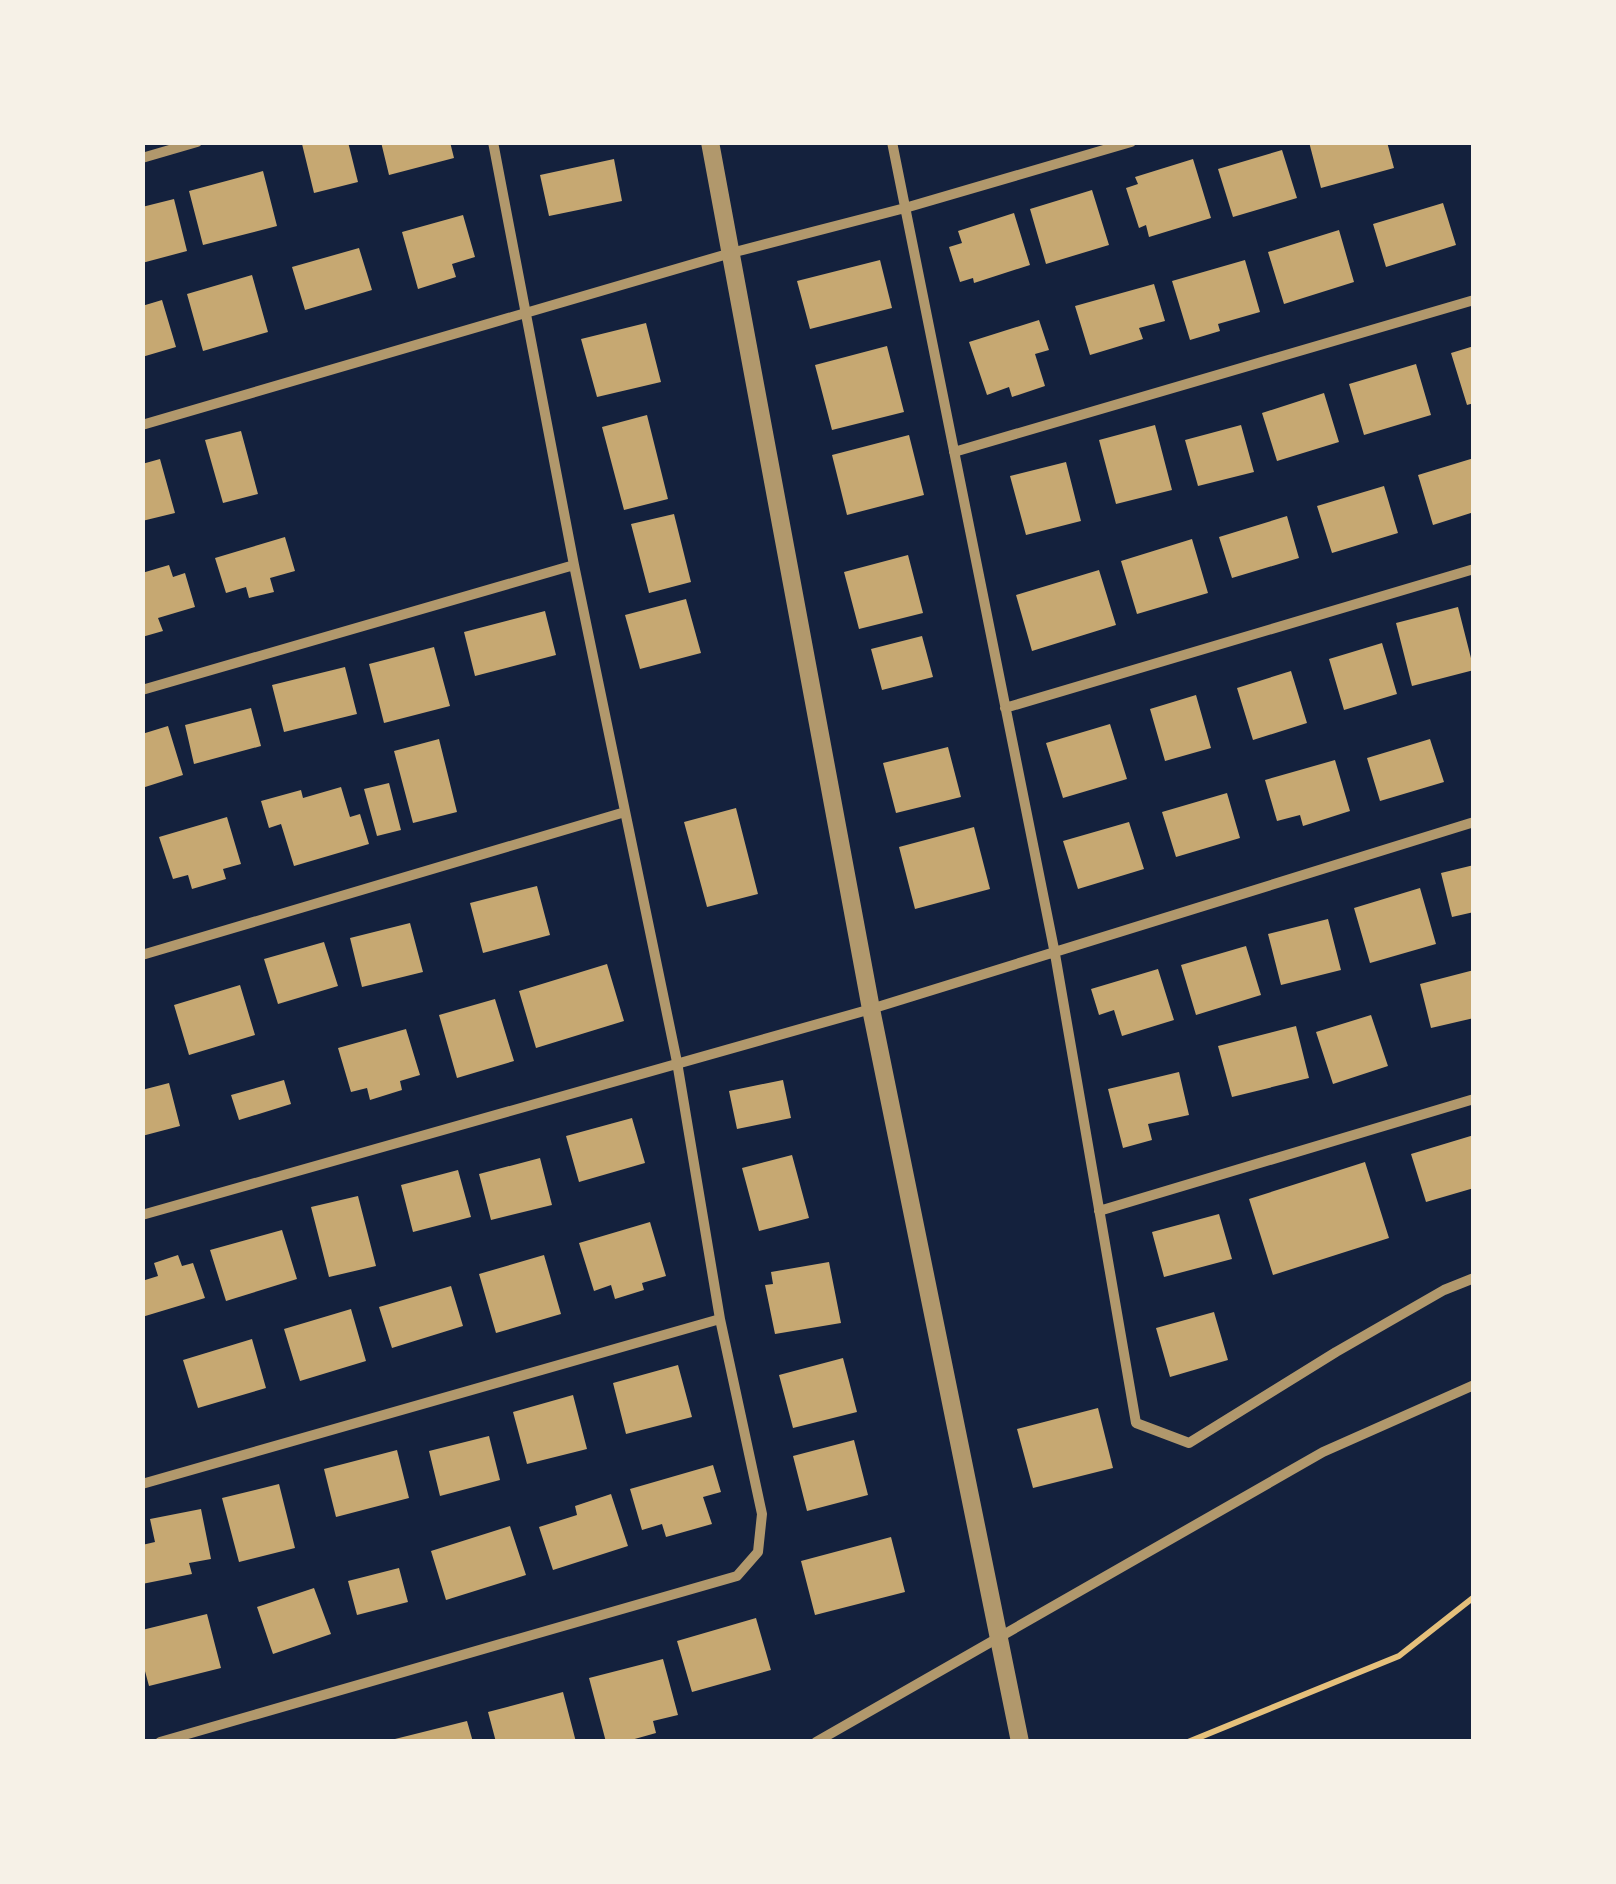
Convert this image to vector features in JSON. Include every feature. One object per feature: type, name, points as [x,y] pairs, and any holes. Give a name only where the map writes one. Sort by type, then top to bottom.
[{"type":"street","points":[[142,158],[196,142]]},
{"type":"street","points":[[160,1742],[737,1576],[758,1552],[762,1514],[720,1319],[677,1062],[574,565],[493,142]]},
{"type":"street","points":[[710,142],[871,1009],[1020,1742]]},
{"type":"street","points":[[892,142],[1055,954],[1136,1423],[1189,1443],[1336,1352],[1444,1290],[1474,1278]]},
{"type":"street","points":[[142,425],[731,253],[905,208],[1131,142]]},
{"type":"street","points":[[954,452],[1474,300]]},
{"type":"street","points":[[142,690],[574,565]]},
{"type":"street","points":[[1006,708],[1474,570]]},
{"type":"street","points":[[142,955],[624,812]]},
{"type":"street","points":[[142,1215],[871,1009],[1474,822]]},
{"type":"street","points":[[1100,1211],[1474,1099]]},
{"type":"street","points":[[142,1484],[720,1319]]},
{"type":"street","points":[[816,1742],[1323,1452],[1474,1385]]},
{"type":"path","points":[[1188,1742],[1399,1656],[1474,1598]]},
{"type":"building","points":[[348,142],[358,182],[314,193],[302,144]]},
{"type":"building","points":[[381,142],[450,142],[454,158],[389,175]]},
{"type":"building","points":[[1309,142],[1387,142],[1394,168],[1321,188]]},
{"type":"building","points":[[1282,150],[1297,198],[1233,217],[1218,169]]},
{"type":"building","points":[[614,159],[622,201],[549,216],[540,175]]},
{"type":"building","points":[[1193,159],[1211,218],[1149,237],[1146,225],[1139,228],[1126,188],[1138,184],[1135,177]]},
{"type":"building","points":[[263,171],[277,226],[203,245],[189,191]]},
{"type":"building","points":[[1092,190],[1109,245],[1046,264],[1030,209]]},
{"type":"building","points":[[174,199],[187,251],[142,263],[142,207]]},
{"type":"building","points":[[1443,203],[1456,245],[1386,267],[1373,224]]},
{"type":"building","points":[[1014,213],[1030,265],[974,283],[973,278],[960,282],[949,247],[962,243],[958,231]]},
{"type":"building","points":[[463,215],[475,257],[452,264],[456,277],[418,289],[402,232]]},
{"type":"building","points":[[1339,230],[1354,282],[1284,304],[1268,252]]},
{"type":"building","points":[[359,248],[372,290],[305,310],[292,267]]},
{"type":"building","points":[[880,260],[892,308],[810,329],[797,281]]},
{"type":"building","points":[[1245,260],[1260,312],[1218,324],[1220,331],[1190,340],[1172,281]]},
{"type":"building","points":[[252,275],[268,332],[203,351],[187,294]]},
{"type":"building","points":[[1154,284],[1165,321],[1139,328],[1143,339],[1090,355],[1075,306]]},
{"type":"building","points":[[162,300],[176,347],[142,357],[142,306]]},
{"type":"building","points":[[1039,320],[1049,350],[1035,354],[1045,386],[1012,397],[1009,387],[987,395],[969,342]]},
{"type":"building","points":[[646,323],[661,382],[597,397],[581,339]]},
{"type":"building","points":[[887,346],[904,412],[832,430],[815,365]]},
{"type":"building","points":[[1474,346],[1474,403],[1467,405],[1451,353]]},
{"type":"building","points":[[1416,364],[1431,415],[1364,435],[1349,384]]},
{"type":"building","points":[[1324,393],[1339,442],[1277,461],[1262,413]]},
{"type":"building","points":[[647,415],[668,499],[624,510],[602,427]]},
{"type":"building","points":[[1155,425],[1172,490],[1116,504],[1099,440]]},
{"type":"building","points":[[1241,425],[1254,472],[1198,486],[1185,440]]},
{"type":"building","points":[[241,431],[258,494],[223,503],[205,440]]},
{"type":"building","points":[[909,435],[924,495],[847,515],[832,455]]},
{"type":"building","points":[[1474,458],[1474,512],[1433,525],[1418,475]]},
{"type":"building","points":[[160,459],[175,513],[142,521],[142,464]]},
{"type":"building","points":[[1066,462],[1081,521],[1026,535],[1010,476]]},
{"type":"building","points":[[1384,486],[1398,533],[1332,553],[1317,506]]},
{"type":"building","points":[[674,514],[691,582],[649,593],[631,524]]},
{"type":"building","points":[[1287,516],[1299,558],[1232,578],[1219,537]]},
{"type":"building","points":[[285,537],[295,571],[270,578],[274,592],[249,598],[246,587],[226,593],[215,558]]},
{"type":"building","points":[[1192,539],[1208,593],[1137,614],[1121,561]]},
{"type":"building","points":[[908,555],[923,613],[859,629],[844,572]]},
{"type":"building","points":[[169,565],[173,577],[185,573],[195,607],[158,618],[163,631],[142,637],[142,573]]},
{"type":"building","points":[[1099,570],[1116,625],[1032,651],[1016,595]]},
{"type":"building","points":[[686,599],[701,653],[640,669],[625,615]]},
{"type":"building","points":[[1458,607],[1474,670],[1412,686],[1396,623]]},
{"type":"building","points":[[545,611],[556,655],[475,676],[464,632]]},
{"type":"building","points":[[922,636],[933,677],[882,690],[871,649]]},
{"type":"building","points":[[1382,643],[1397,694],[1344,710],[1329,659]]},
{"type":"building","points":[[434,647],[450,706],[384,723],[369,664]]},
{"type":"building","points":[[345,667],[357,714],[284,732],[272,685]]},
{"type":"building","points":[[1291,671],[1307,723],[1253,740],[1237,688]]},
{"type":"building","points":[[1196,695],[1211,748],[1165,761],[1150,709]]},
{"type":"building","points":[[251,708],[261,746],[194,764],[185,725]]},
{"type":"building","points":[[1110,724],[1127,779],[1063,798],[1046,743]]},
{"type":"building","points":[[168,726],[183,775],[142,788],[142,734]]},
{"type":"building","points":[[439,739],[457,812],[413,823],[394,751]]},
{"type":"building","points":[[1430,739],[1444,782],[1380,801],[1367,758]]},
{"type":"building","points":[[948,747],[961,797],[896,813],[883,763]]},
{"type":"building","points":[[1335,760],[1350,811],[1303,826],[1300,815],[1277,821],[1265,780]]},
{"type":"building","points":[[389,783],[401,830],[377,836],[364,789]]},
{"type":"building","points":[[341,787],[350,817],[360,814],[369,844],[294,866],[281,824],[269,828],[261,801],[301,790],[303,798]]},
{"type":"building","points":[[1227,793],[1240,838],[1176,857],[1162,812]]},
{"type":"building","points":[[736,808],[758,894],[707,907],[684,822]]},
{"type":"building","points":[[227,817],[241,864],[223,869],[226,879],[192,889],[188,875],[173,879],[159,837]]},
{"type":"building","points":[[1129,822],[1144,869],[1078,889],[1063,841]]},
{"type":"building","points":[[974,827],[990,889],[915,909],[899,847]]},
{"type":"building","points":[[1474,865],[1474,912],[1452,917],[1441,873]]},
{"type":"building","points":[[537,886],[550,935],[483,953],[470,903]]},
{"type":"building","points":[[1420,888],[1436,944],[1370,963],[1354,908]]},
{"type":"building","points":[[1328,919],[1341,970],[1281,985],[1268,934]]},
{"type":"building","points":[[410,923],[423,972],[362,987],[350,938]]},
{"type":"building","points":[[324,942],[338,986],[278,1004],[264,959]]},
{"type":"building","points":[[1246,946],[1261,995],[1196,1015],[1181,965]]},
{"type":"building","points":[[607,964],[624,1021],[536,1048],[519,991]]},
{"type":"building","points":[[1158,969],[1174,1020],[1122,1036],[1114,1010],[1099,1015],[1091,989]]},
{"type":"building","points":[[1474,970],[1474,1018],[1431,1028],[1420,984]]},
{"type":"building","points":[[240,985],[255,1035],[189,1055],[174,1005]]},
{"type":"building","points":[[495,999],[514,1061],[457,1078],[439,1015]]},
{"type":"building","points":[[1371,1015],[1388,1066],[1333,1084],[1316,1032]]},
{"type":"building","points":[[1296,1026],[1309,1078],[1232,1097],[1218,1046]]},
{"type":"building","points":[[406,1029],[420,1075],[400,1081],[402,1090],[370,1100],[367,1088],[351,1092],[338,1048]]},
{"type":"building","points":[[1179,1072],[1189,1115],[1148,1124],[1152,1140],[1123,1148],[1108,1089]]},
{"type":"building","points":[[284,1080],[291,1104],[239,1120],[231,1095]]},
{"type":"building","points":[[783,1080],[791,1118],[737,1129],[729,1091]]},
{"type":"building","points":[[169,1083],[180,1126],[142,1136],[142,1090]]},
{"type":"building","points":[[632,1118],[645,1163],[579,1182],[566,1136]]},
{"type":"building","points":[[1474,1135],[1474,1188],[1426,1202],[1411,1154]]},
{"type":"building","points":[[792,1155],[809,1218],[759,1231],[742,1168]]},
{"type":"building","points":[[540,1158],[552,1205],[491,1220],[479,1174]]},
{"type":"building","points":[[1365,1162],[1389,1238],[1273,1275],[1249,1199]]},
{"type":"building","points":[[458,1170],[471,1217],[413,1232],[401,1185]]},
{"type":"building","points":[[358,1196],[376,1266],[329,1277],[311,1207]]},
{"type":"building","points":[[1219,1214],[1232,1259],[1164,1277],[1152,1232]]},
{"type":"building","points":[[650,1222],[666,1276],[642,1283],[644,1290],[615,1299],[611,1285],[594,1291],[579,1243]]},
{"type":"building","points":[[282,1230],[297,1279],[226,1301],[210,1250]]},
{"type":"building","points":[[178,1255],[182,1266],[193,1263],[205,1298],[142,1317],[142,1281],[158,1276],[154,1263]]},
{"type":"building","points":[[544,1255],[561,1314],[496,1333],[479,1274]]},
{"type":"building","points":[[829,1262],[841,1323],[775,1334],[765,1285],[773,1284],[771,1272]]},
{"type":"building","points":[[451,1286],[463,1326],[392,1348],[379,1307]]},
{"type":"building","points":[[351,1309],[366,1361],[300,1381],[284,1329]]},
{"type":"building","points":[[1214,1312],[1228,1360],[1170,1377],[1156,1328]]},
{"type":"building","points":[[252,1339],[266,1388],[198,1408],[183,1360]]},
{"type":"building","points":[[843,1358],[857,1412],[793,1428],[779,1375]]},
{"type":"building","points":[[678,1365],[692,1417],[626,1434],[613,1383]]},
{"type":"building","points":[[573,1395],[587,1449],[527,1464],[513,1412]]},
{"type":"building","points":[[1098,1408],[1113,1468],[1033,1488],[1017,1429]]},
{"type":"building","points":[[489,1436],[500,1480],[440,1496],[429,1451]]},
{"type":"building","points":[[854,1440],[868,1495],[807,1511],[793,1456]]},
{"type":"building","points":[[397,1450],[409,1498],[336,1517],[324,1469]]},
{"type":"building","points":[[713,1465],[721,1492],[703,1497],[712,1524],[666,1537],[662,1524],[642,1530],[630,1489]]},
{"type":"building","points":[[279,1484],[295,1548],[239,1562],[222,1498]]},
{"type":"building","points":[[611,1494],[628,1546],[553,1570],[539,1527],[577,1515],[575,1506]]},
{"type":"building","points":[[201,1509],[211,1559],[189,1563],[192,1574],[142,1584],[142,1545],[155,1542],[150,1519]]},
{"type":"building","points":[[510,1526],[526,1575],[446,1600],[431,1551]]},
{"type":"building","points":[[891,1537],[905,1592],[815,1615],[801,1561]]},
{"type":"building","points":[[399,1568],[408,1602],[357,1615],[348,1581]]},
{"type":"building","points":[[314,1588],[331,1634],[273,1654],[257,1607]]},
{"type":"building","points":[[207,1614],[221,1668],[149,1686],[142,1660],[142,1630]]},
{"type":"building","points":[[756,1618],[771,1670],[692,1692],[677,1641]]},
{"type":"building","points":[[663,1659],[678,1715],[653,1721],[656,1733],[624,1742],[606,1742],[589,1678]]},
{"type":"building","points":[[563,1692],[576,1742],[496,1742],[488,1712]]},
{"type":"building","points":[[467,1721],[473,1742],[391,1742],[391,1740]]}]
